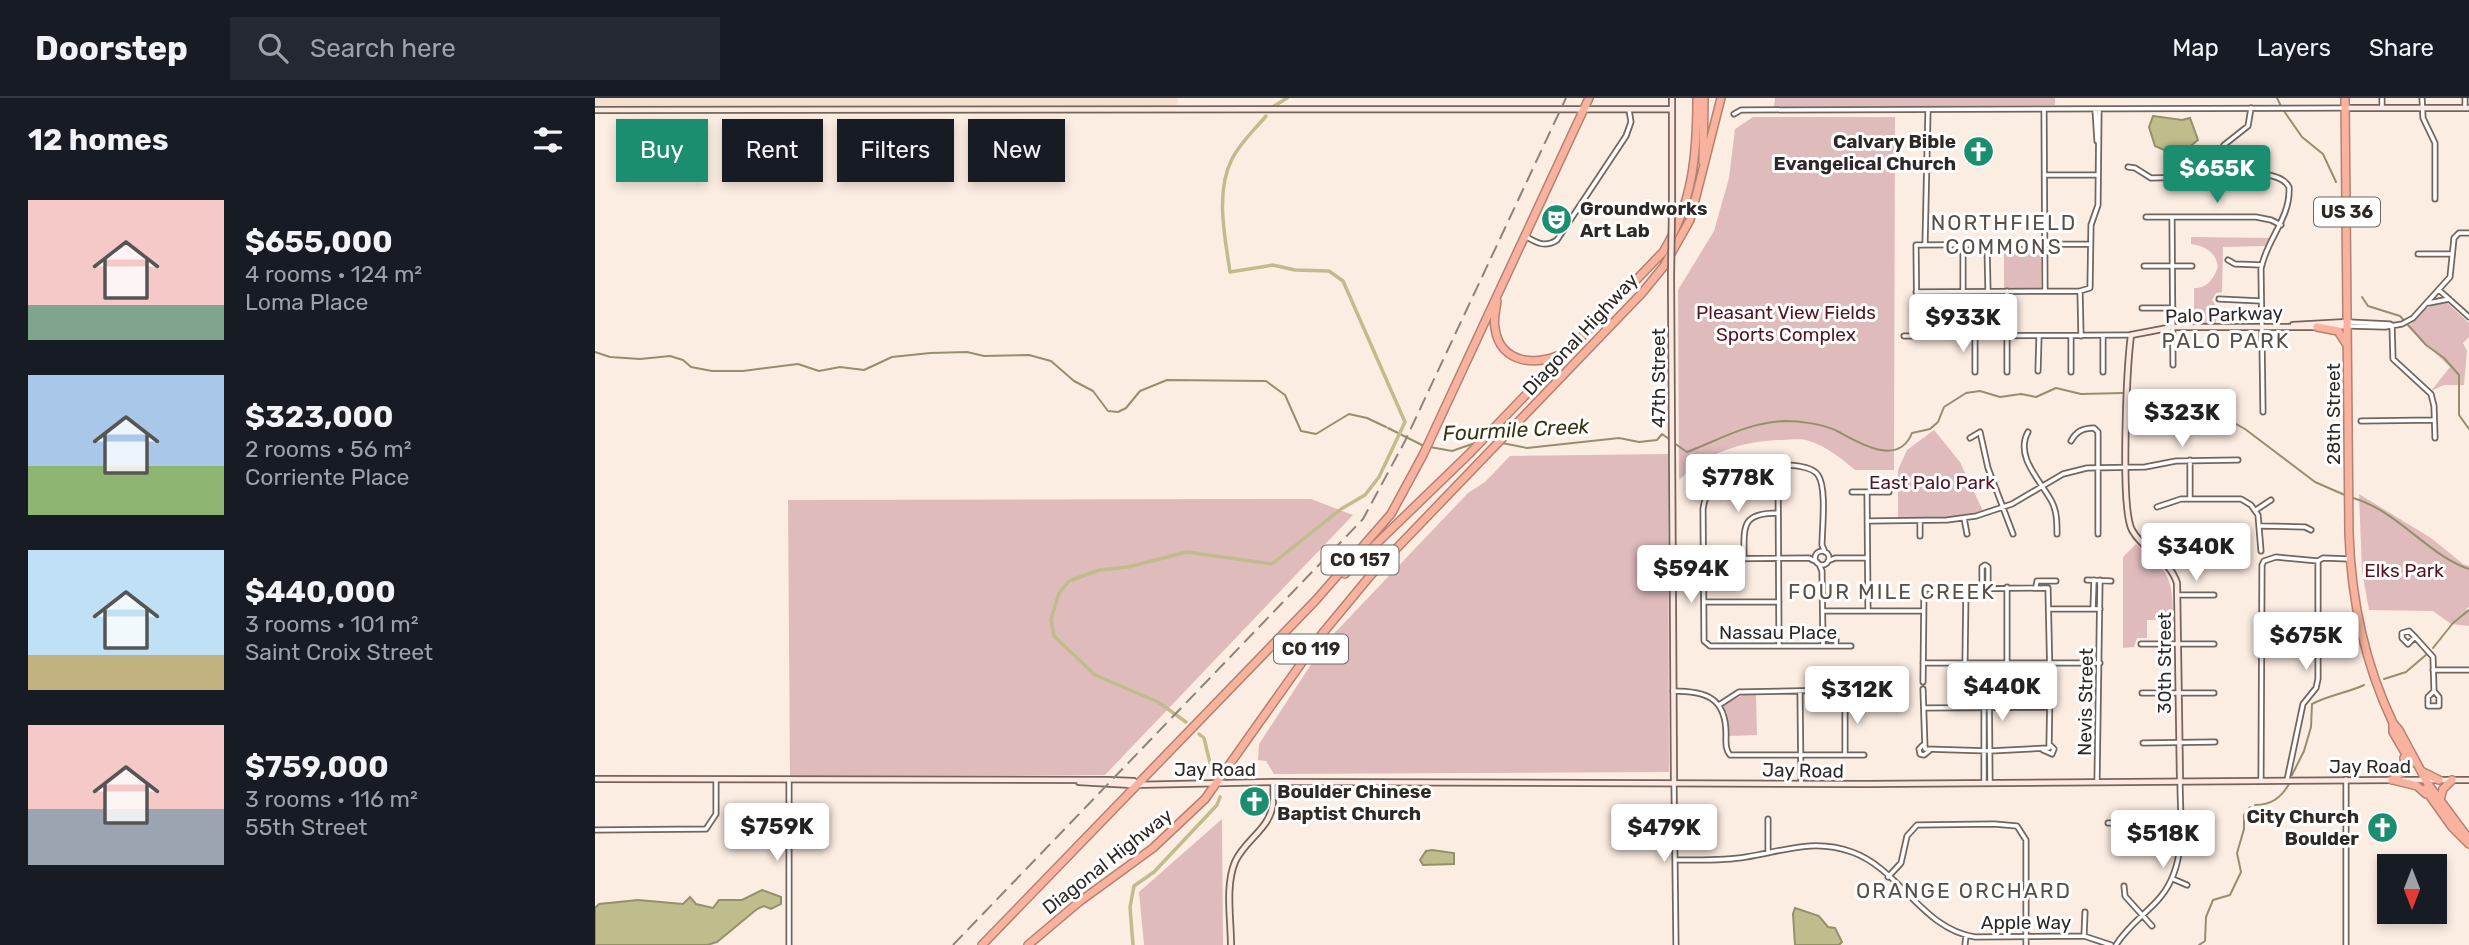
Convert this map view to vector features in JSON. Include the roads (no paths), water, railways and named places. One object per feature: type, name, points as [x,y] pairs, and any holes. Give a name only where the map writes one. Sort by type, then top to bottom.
[{"type":"highway","name":"CO 119","points":[[1316,600],[1398,504],[1588,98]]},
{"type":"highway","name":"CO 157","points":[[1316,600],[1469,454],[1651,268],[1676,229],[1689,195],[1693,173],[1697,98]]},
{"type":"highway","points":[[1701,184],[1704,98]]},
{"type":"highway","name":"CO 119","points":[[1701,184],[1721,98]]},
{"type":"highway","name":"28th Street","points":[[2345,98],[2350,559],[2364,645],[2379,691],[2423,780]]},
{"type":"highway","name":"Diagonal Highway","points":[[1028,945],[1079,902],[1153,848],[1190,814],[1217,783],[1331,624],[1385,560],[1642,293],[1664,266],[1685,231],[1701,184]]},
{"type":"highway","points":[[1499,293],[1495,331],[1509,354],[1522,361],[1537,362],[1571,348]]},
{"type":"highway","points":[[2317,327],[2338,331],[2348,347]]},
{"type":"highway","name":"Diagonal Highway","points":[[982,945],[1316,600]]},
{"type":"highway","name":"28th Street","points":[[2393,723],[2393,732],[2423,780]]},
{"type":"highway","points":[[2392,780],[2402,774],[2407,766],[2393,732]]},
{"type":"highway","points":[[2420,771],[2439,780]]},
{"type":"highway","points":[[2392,780],[2417,786],[2437,801],[2442,789],[2452,780]]},
{"type":"highway","name":"US 36","points":[[2423,780],[2469,841]]},
{"type":"street","name":"47th Street","points":[[1672,98],[1674,783]]},
{"type":"street","points":[[2382,98],[2382,108]]},
{"type":"street","points":[[2422,98],[2424,122],[2435,144],[2435,199]]},
{"type":"street","points":[[1734,114],[1741,110],[2467,108],[2465,98]]},
{"type":"street","points":[[2128,167],[2151,178],[2200,177],[2211,167],[2224,145],[2248,126],[2251,108]]},
{"type":"street","points":[[595,110],[1671,109]]},
{"type":"street","points":[[2044,109],[2045,291]]},
{"type":"street","points":[[1916,292],[2080,291],[2090,288],[2091,225],[2098,205],[2097,109]]},
{"type":"street","points":[[1629,110],[1631,122]]},
{"type":"street","points":[[1525,236],[1541,245],[1557,240],[1626,136],[1631,122],[1640,110]]},
{"type":"street","points":[[1925,245],[1928,110]]},
{"type":"street","points":[[2211,167],[2235,173],[2280,176],[2287,183],[2289,195],[2281,225],[2262,265],[2263,412]]},
{"type":"street","points":[[2045,175],[2098,175]]},
{"type":"street","points":[[2146,217],[2264,218],[2281,225]]},
{"type":"street","points":[[2172,217],[2173,365]]},
{"type":"street","points":[[2348,324],[2392,325],[2411,320],[2452,274],[2455,235],[2469,233]]},
{"type":"street","points":[[1917,336],[1916,245],[2090,244]]},
{"type":"street","points":[[1963,245],[1963,292]]},
{"type":"street","points":[[1987,245],[1988,291]]},
{"type":"street","points":[[2419,254],[2452,254]]},
{"type":"street","points":[[2228,260],[2235,264],[2262,265]]},
{"type":"street","points":[[2144,266],[2192,266]]},
{"type":"street","points":[[2439,290],[2469,317]]},
{"type":"street","points":[[2007,291],[2007,372]]},
{"type":"street","points":[[2080,291],[2081,336]]},
{"type":"street","points":[[2219,299],[2262,302]]},
{"type":"street","points":[[2427,303],[2450,299]]},
{"type":"street","points":[[2142,308],[2173,308]]},
{"type":"street","name":"Palo Parkway","points":[[1904,336],[2130,335],[2173,327],[2348,324]]},
{"type":"street","name":"Palo Parkway","points":[[2292,326],[2348,324]]},
{"type":"street","points":[[2392,325],[2393,359],[2431,394],[2435,438]]},
{"type":"street","points":[[2103,335],[2103,372]]},
{"type":"street","name":"30th Street","points":[[2116,945],[2157,901],[2173,879],[2179,858],[2180,823],[2178,595],[2174,574],[2165,561],[2137,537],[2129,523],[2127,389],[2130,335]]},
{"type":"street","points":[[1975,336],[1975,372]]},
{"type":"street","points":[[2038,371],[2039,336]]},
{"type":"street","points":[[2071,336],[2071,372]]},
{"type":"street","points":[[2361,421],[2434,420]]},
{"type":"street","points":[[2071,441],[2078,432],[2096,429],[2099,468],[2098,534]]},
{"type":"street","points":[[1971,438],[1980,432],[1988,468],[2013,534]]},
{"type":"street","points":[[2028,432],[2025,437],[2027,458],[2056,514],[2057,534]]},
{"type":"street","points":[[2190,460],[2190,499]]},
{"type":"street","points":[[1868,521],[1964,518],[2003,508],[2063,474],[2099,468],[2127,468],[2190,460],[2238,460]]},
{"type":"street","points":[[1778,466],[1780,646]]},
{"type":"street","points":[[1779,602],[1703,602],[1704,504],[1715,482],[1740,467],[1805,466],[1814,471],[1820,479],[1822,545],[1818,553],[1818,563],[1822,571],[1823,646]]},
{"type":"street","points":[[1852,492],[1889,492]]},
{"type":"street","points":[[1867,492],[1868,611]]},
{"type":"street","points":[[2157,507],[2173,500],[2241,499],[2256,510],[2261,526],[2261,551]]},
{"type":"street","points":[[2256,510],[2271,500]]},
{"type":"street","points":[[1744,559],[1744,530],[1749,520],[1761,513],[1778,513]]},
{"type":"street","points":[[1964,518],[1966,534]]},
{"type":"street","points":[[1920,520],[1920,536]]},
{"type":"street","points":[[2261,526],[2305,527],[2311,530]]},
{"type":"street","points":[[1822,545],[1827,553],[1835,558],[1867,558]]},
{"type":"street","points":[[2165,561],[2180,547],[2214,546]]},
{"type":"street","points":[[1673,559],[1697,556],[1703,559],[1809,558],[1818,553],[1827,553]]},
{"type":"street","points":[[1827,553],[1827,563]]},
{"type":"street","points":[[2261,780],[2261,606],[2264,561],[2276,557],[2318,561],[2323,558],[2350,559]]},
{"type":"street","points":[[1809,558],[1818,563],[1827,563]]},
{"type":"street","points":[[1822,571],[1827,563],[1835,558]]},
{"type":"street","points":[[2287,780],[2303,704],[2316,688],[2318,680],[2318,561]]},
{"type":"street","points":[[1984,565],[1988,567],[1985,587],[1984,565]]},
{"type":"street","points":[[2036,586],[2037,581],[2056,580]]},
{"type":"street","points":[[2087,580],[2111,580]]},
{"type":"street","points":[[2093,609],[2094,580]]},
{"type":"street","name":"Nevis Street","points":[[2097,782],[2100,580]]},
{"type":"street","points":[[1923,681],[1923,592],[1926,587],[2036,586],[2048,588],[2050,680]]},
{"type":"street","points":[[1965,663],[1966,587]]},
{"type":"street","points":[[2007,587],[2007,663]]},
{"type":"street","points":[[2178,595],[2214,595]]},
{"type":"street","name":"Nassau Place","points":[[1703,602],[1706,644],[1851,646]]},
{"type":"street","points":[[2050,609],[2100,609]]},
{"type":"street","points":[[1823,611],[1923,611]]},
{"type":"street","points":[[2415,637],[2431,653],[2434,691],[2439,697],[2439,706],[2428,706],[2428,697],[2434,691]]},
{"type":"street","points":[[1823,639],[1836,640],[1836,646]]},
{"type":"street","points":[[2141,645],[2214,644]]},
{"type":"street","points":[[1923,663],[2100,663]]},
{"type":"street","points":[[1987,663],[1984,708],[1987,783]]},
{"type":"street","points":[[1987,663],[1990,708],[1987,751]]},
{"type":"street","points":[[2433,670],[2469,670]]},
{"type":"street","points":[[1923,689],[1923,745],[1929,751],[1987,751],[2047,748],[2050,688]]},
{"type":"street","points":[[1800,690],[1801,783]]},
{"type":"street","points":[[1719,705],[1739,692],[1839,690],[1845,697],[1845,755]]},
{"type":"street","points":[[1673,691],[1700,692],[1719,705],[1726,720],[1728,754],[1864,755]]},
{"type":"street","points":[[2142,694],[2214,693]]},
{"type":"street","points":[[1924,708],[2050,707]]},
{"type":"street","points":[[2143,743],[2215,742]]},
{"type":"street","name":"Jay Road","points":[[595,779],[1137,784],[2469,780]]},
{"type":"street","points":[[2346,779],[2346,945]]},
{"type":"street","points":[[595,830],[706,829],[716,814],[716,780]]},
{"type":"street","points":[[789,780],[789,945]]},
{"type":"street","points":[[1231,945],[1231,879],[1234,864],[1242,850],[1268,821],[1273,802],[1273,782]]},
{"type":"street","points":[[1674,783],[1676,945]]},
{"type":"street","points":[[1768,819],[1768,853]]},
{"type":"street","points":[[2108,823],[2192,823]]},
{"type":"street","points":[[1888,877],[1901,863],[1907,836],[1917,825],[2013,825],[2021,829],[2026,840],[2027,945]]},
{"type":"street","name":"Apple Way","points":[[1676,860],[1731,859],[1807,845],[1839,849],[1859,855],[1940,923],[1966,935],[2084,936],[2111,945]]},
{"type":"street","points":[[2173,879],[2187,885]]},
{"type":"street","points":[[2124,886],[2125,896],[2152,926]]},
{"type":"street","points":[[2084,936],[2085,912]]},
{"type":"street","points":[[1965,945],[1966,935]]},
{"type":"waterway","points":[[1271,108],[1287,98]]},
{"type":"waterway","points":[[2277,98],[2281,106]]},
{"type":"waterway","points":[[2284,111],[2302,137],[2323,154],[2336,182]]},
{"type":"waterway","points":[[1186,722],[1158,702],[1095,675],[1054,636],[1051,619],[1059,593],[1069,581],[1099,570],[1128,567],[1187,552],[1272,564],[1341,509],[1365,495],[1379,477],[1405,422],[1343,281],[1329,271],[1295,270],[1273,265],[1230,272],[1223,215],[1227,172],[1239,147],[1266,116]]},
{"type":"waterway","points":[[2362,297],[2368,306],[2400,316],[2426,345],[2444,358],[2459,375],[2459,415],[2469,429]]},
{"type":"waterway","name":"Fourmile Creek","points":[[595,352],[610,357],[640,359],[670,356],[683,360],[691,367],[712,371],[743,371],[798,364],[819,371],[840,367],[864,370],[892,357],[930,353],[1029,355],[1051,361],[1074,381],[1093,391],[1108,411],[1118,412],[1126,408],[1140,391],[1167,380],[1266,381],[1285,395],[1301,431],[1316,434],[1349,414],[1367,418],[1386,427]]},
{"type":"waterway","points":[[1674,443],[1687,452],[1746,428],[1790,421],[1825,426],[1866,446],[1888,451],[1906,443],[1912,433],[1930,429],[1938,422],[1944,407],[1966,393],[1980,391],[2000,397],[2021,394],[2036,397],[2056,388],[2081,394],[2124,393]]},
{"type":"waterway","points":[[2130,393],[2148,401],[2188,405],[2217,413],[2245,429],[2315,482],[2347,496]]},
{"type":"waterway","name":"Fourmile Creek","points":[[1388,428],[1424,446]]},
{"type":"waterway","name":"Fourmile Creek","points":[[1502,443],[1527,448],[1619,438],[1639,442],[1657,440],[1662,434],[1669,439]]},
{"type":"waterway","name":"Fourmile Creek","points":[[1430,447],[1452,451],[1475,443]]},
{"type":"waterway","points":[[2353,498],[2384,513],[2440,554],[2469,569]]},
{"type":"waterway","points":[[2433,648],[2453,623],[2469,610]]},
{"type":"waterway","points":[[2384,679],[2406,672],[2427,654]]},
{"type":"waterway","points":[[2292,775],[2304,751],[2311,727],[2312,704],[2364,685]]},
{"type":"waterway","points":[[1199,734],[1204,738],[1212,771]]},
{"type":"waterway","points":[[2255,805],[2275,800],[2289,784]]},
{"type":"waterway","points":[[1133,945],[1130,907],[1134,886],[1154,872],[1217,805],[1220,797]]},
{"type":"waterway","points":[[2199,945],[2205,941],[2206,917],[2213,900],[2230,895],[2241,872],[2237,853],[2244,829],[2244,815],[2250,807]]},
{"type":"railway","points":[[953,945],[1363,519],[1405,441],[1566,98]]},
{"type":"place","name":"Calvary Bible Evangelical Church","points":[[1979,152]]},
{"type":"place","name":"Groundworks Art Lab","points":[[1557,219]]},
{"type":"place","name":"Boulder Chinese Baptist Church","points":[[1254,802]]},
{"type":"place","name":"City Church Boulder","points":[[2382,827]]},
{"type":"district","name":"NORTHFIELD COMMONS","points":[[2004,235]]},
{"type":"district","name":"PALO PARK","points":[[2226,341]]},
{"type":"district","name":"FOUR MILE CREEK","points":[[1892,592]]},
{"type":"district","name":"ORANGE ORCHARD","points":[[1964,891]]},
{"type":"park label","name":"Pleasant View Fields Sports Complex","points":[[1786,323]]},
{"type":"park label","name":"East Palo Park","points":[[1932,482]]},
{"type":"park label","name":"Elks Park","points":[[2404,570]]}]
